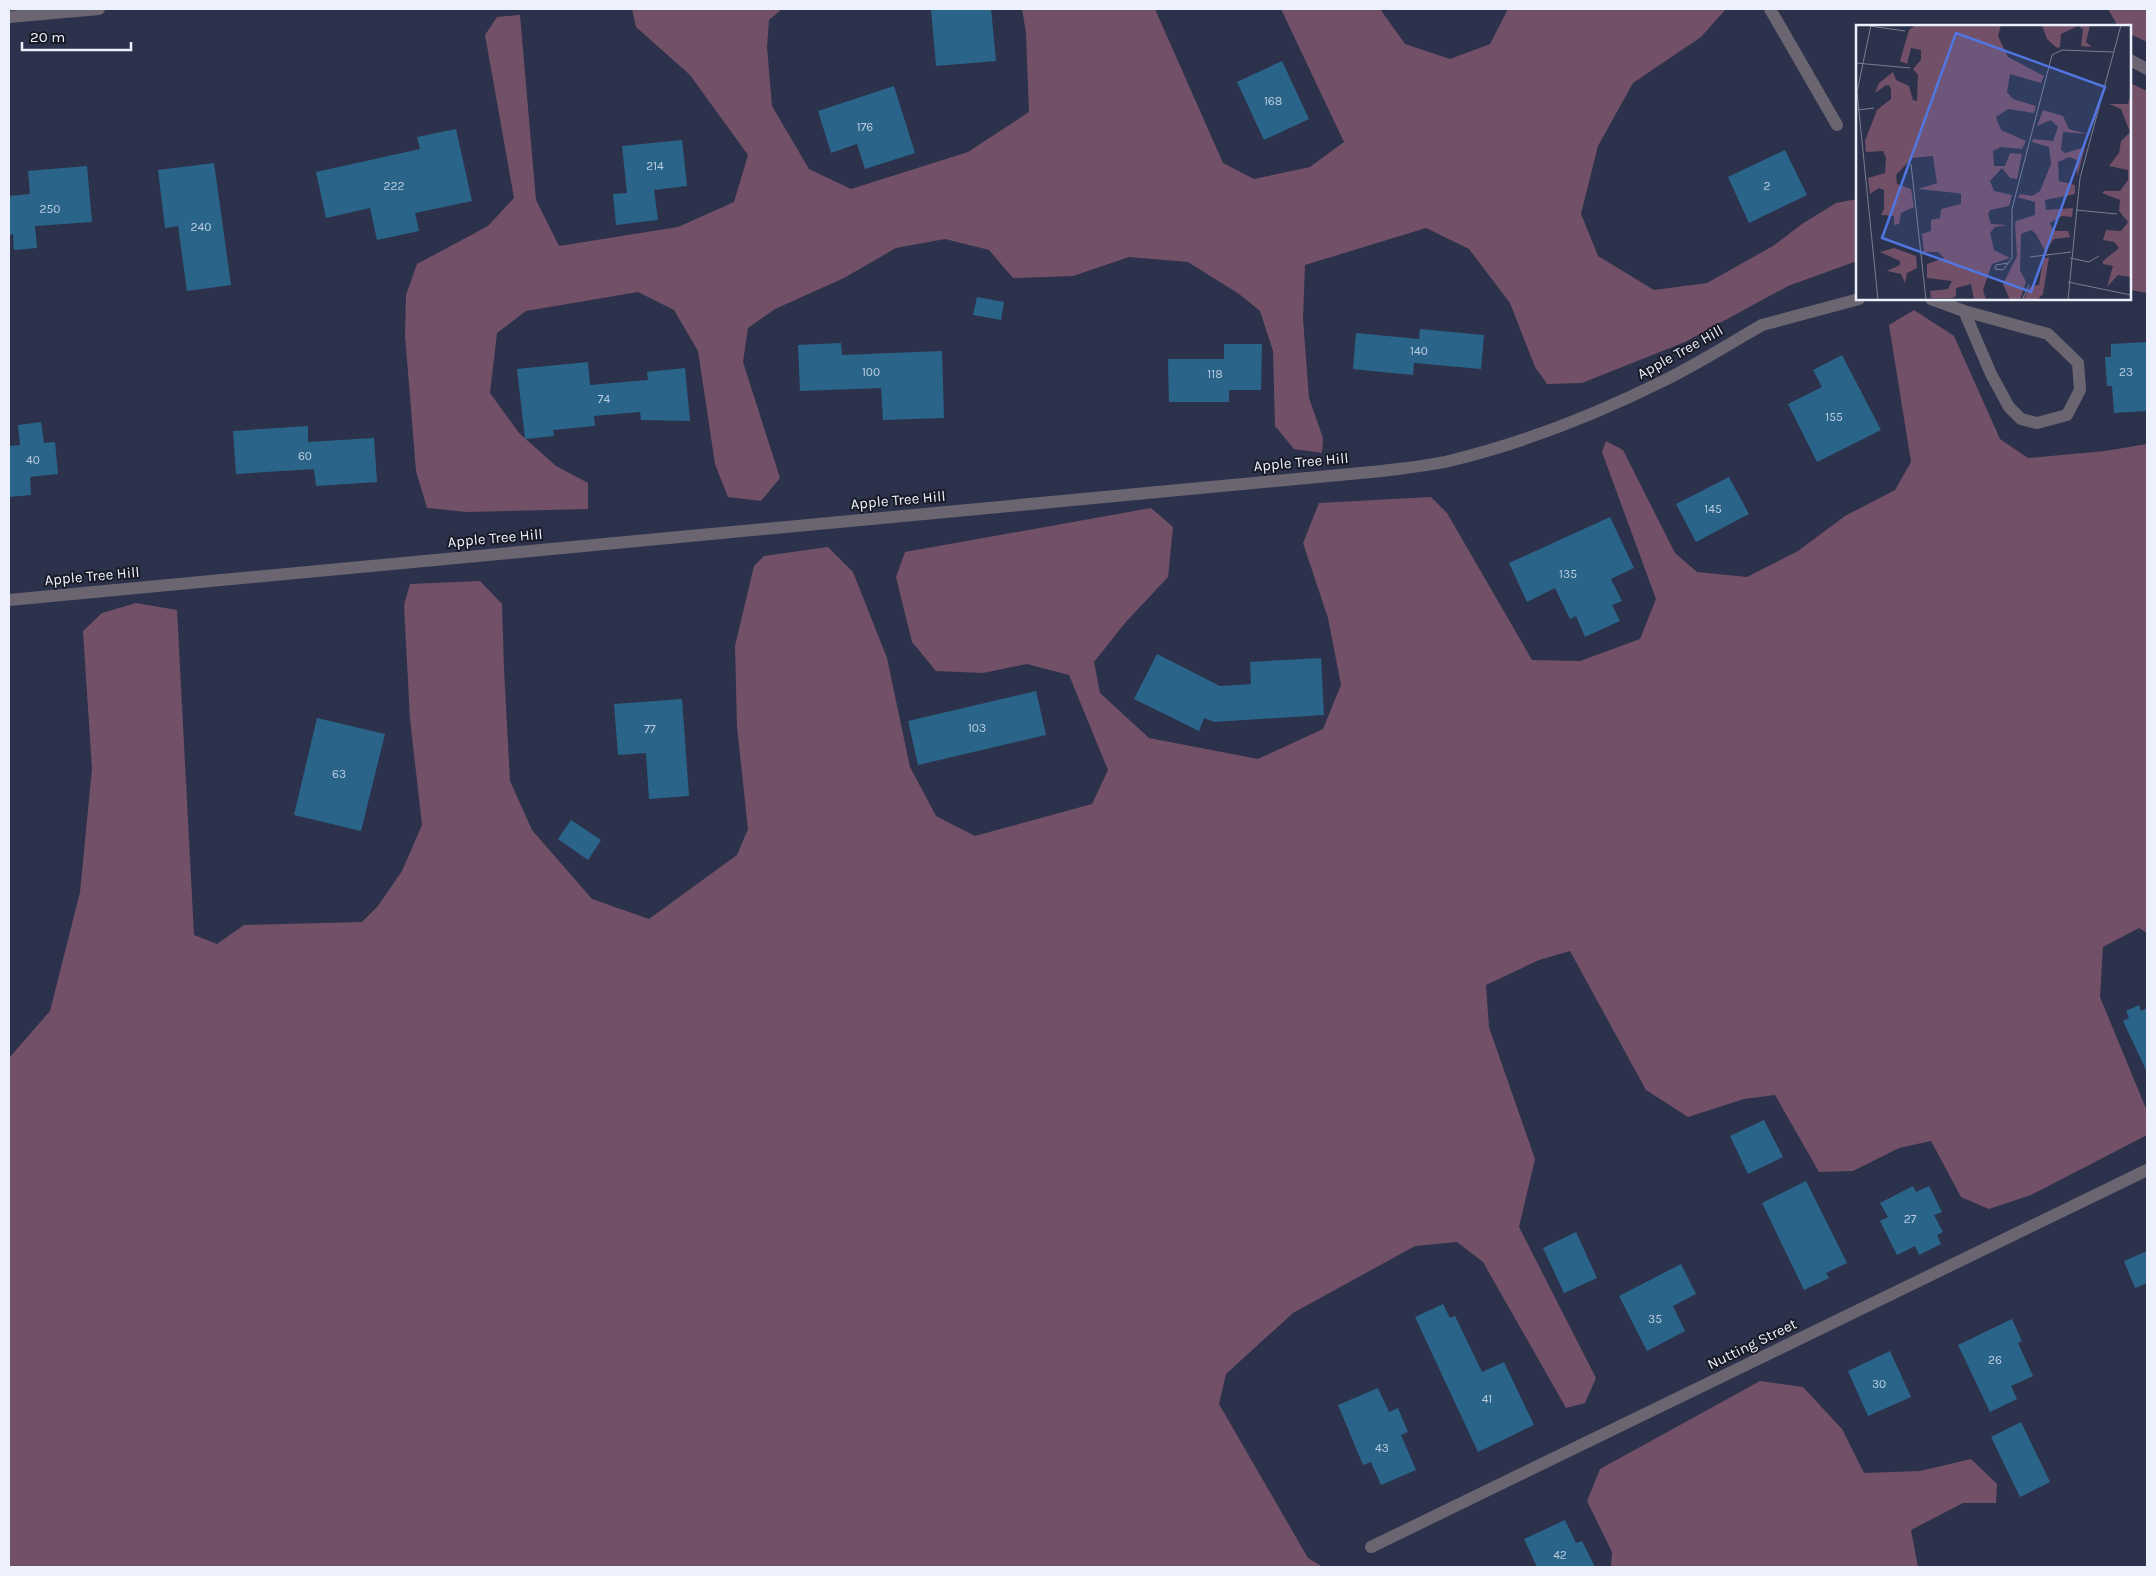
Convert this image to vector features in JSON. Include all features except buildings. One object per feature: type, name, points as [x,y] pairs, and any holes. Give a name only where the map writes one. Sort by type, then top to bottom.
[{"type":"street","points":[[9,17],[99,9]]},
{"type":"street","points":[[1770,9],[1837,124]]},
{"type":"street","points":[[2131,61],[2147,69]]},
{"type":"street","name":"Apple Tree Hill","points":[[9,600],[1382,471],[1447,462],[1551,430],[1609,408],[1664,380],[1762,325],[1856,300]]},
{"type":"street","points":[[1934,300],[1964,311],[2048,334],[2078,363],[2080,390],[2067,415],[2037,423],[2021,419],[2009,407],[1991,374],[1964,311]]},
{"type":"street","name":"Nutting Street","points":[[1371,1547],[2147,1170]]},
{"type":"shaded area","points":[[632,9],[782,9],[769,20],[767,47],[772,106],[809,169],[851,189],[968,152],[1029,112],[1026,33],[1022,9],[1155,9],[1223,163],[1254,179],[1310,167],[1344,142],[1281,9],[1380,9],[1405,44],[1450,59],[1490,44],[1508,9],[1726,9],[1701,37],[1633,83],[1598,146],[1581,214],[1598,256],[1654,290],[1707,283],[1773,246],[1802,224],[1836,203],[1856,199],[1856,261],[1788,286],[1685,342],[1582,383],[1547,384],[1535,367],[1510,303],[1469,249],[1426,228],[1305,265],[1303,319],[1309,398],[1323,438],[1322,453],[1294,449],[1275,426],[1273,351],[1260,311],[1239,294],[1188,262],[1129,257],[1073,276],[1013,278],[989,250],[945,239],[896,248],[844,278],[775,309],[748,328],[743,362],[780,478],[761,501],[728,497],[715,464],[698,351],[674,310],[638,292],[526,311],[497,333],[490,393],[519,433],[556,466],[588,483],[588,509],[467,512],[427,508],[416,471],[405,335],[406,295],[417,264],[488,226],[514,198],[485,35],[497,17],[520,15],[536,200],[559,246],[678,227],[734,202],[748,155],[690,75],[636,27]]},
{"type":"shaded area","points":[[2108,9],[2147,9],[2147,42],[2131,34],[2131,25],[2117,25]]},
{"type":"shaded area","points":[[2131,83],[2147,91],[2147,293],[2131,290]]},
{"type":"shaded area","points":[[1914,310],[1954,336],[2000,439],[2028,458],[2105,451],[2147,444],[2147,933],[2139,928],[2103,947],[2100,997],[2147,1111],[2147,1135],[2031,1195],[1989,1209],[1961,1197],[1931,1141],[1899,1148],[1853,1171],[1819,1172],[1775,1095],[1744,1099],[1688,1117],[1646,1090],[1570,951],[1539,960],[1486,985],[1489,1027],[1535,1159],[1519,1227],[1596,1378],[1585,1403],[1566,1408],[1483,1262],[1457,1242],[1415,1246],[1293,1313],[1226,1374],[1219,1404],[1308,1558],[1323,1567],[9,1567],[9,1058],[50,1011],[80,892],[92,769],[83,631],[102,613],[136,603],[177,610],[194,935],[217,944],[244,925],[362,922],[378,906],[402,871],[422,825],[410,719],[404,605],[410,584],[480,581],[502,604],[510,781],[532,830],[592,899],[649,919],[737,855],[748,829],[737,727],[735,646],[754,566],[764,556],[828,547],[853,572],[887,658],[910,767],[936,816],[975,836],[1092,804],[1108,770],[1069,675],[1027,664],[983,673],[936,671],[912,642],[896,577],[905,552],[1151,508],[1173,527],[1168,577],[1125,623],[1094,662],[1100,693],[1149,738],[1258,759],[1323,729],[1341,685],[1328,618],[1303,543],[1319,503],[1431,497],[1447,513],[1532,660],[1580,661],[1640,639],[1656,599],[1602,452],[1606,441],[1623,450],[1675,553],[1697,572],[1747,577],[1798,551],[1845,516],[1895,490],[1911,462],[1889,325]]},
{"type":"shaded area","points":[[1760,1381],[1803,1387],[1842,1429],[1864,1473],[1920,1471],[1971,1459],[1997,1484],[1996,1503],[1963,1503],[1911,1530],[1918,1567],[1611,1567],[1612,1552],[1587,1501],[1600,1469]]}]
